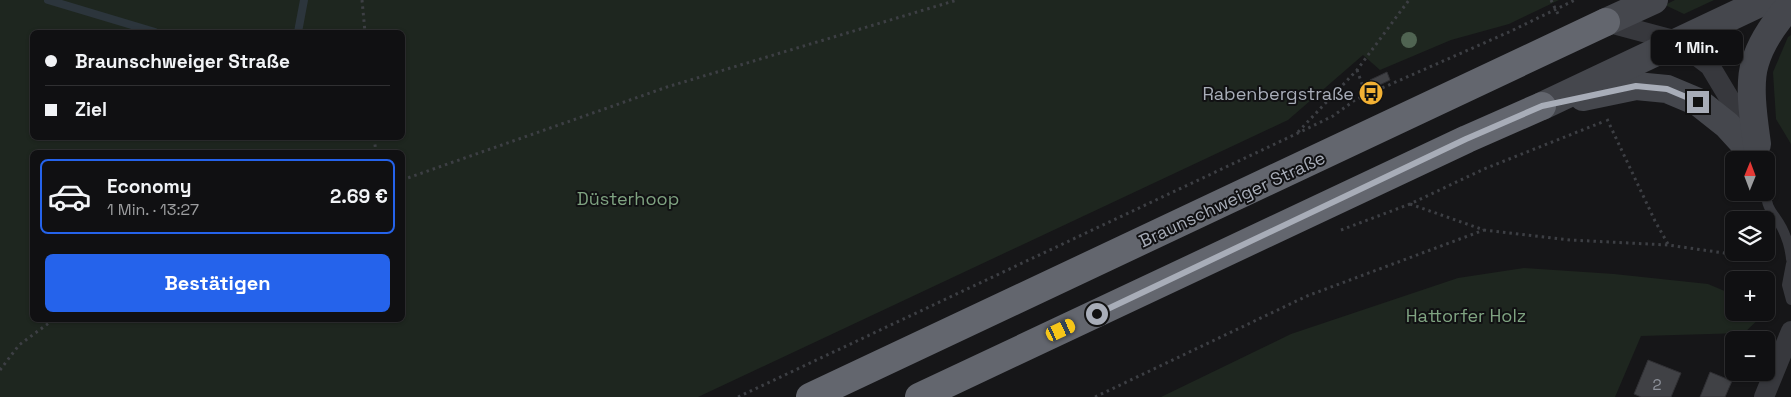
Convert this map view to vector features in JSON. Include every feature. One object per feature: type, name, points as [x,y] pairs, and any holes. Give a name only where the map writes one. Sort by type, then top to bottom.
[{"type":"highway","name":"Braunschweiger Straße","points":[[810,397],[1606,22]]},
{"type":"highway","points":[[919,397],[1466,139],[1542,106]]},
{"type":"main road","name":"Braunschweiger Straße","points":[[1606,22],[1654,0]]},
{"type":"main road","points":[[1542,106],[1766,0]]},
{"type":"main road","points":[[1761,151],[1752,100],[1754,65],[1762,44],[1791,4]]},
{"type":"main road","points":[[1542,106],[1636,86],[1667,89],[1698,102],[1727,125],[1749,151]]},
{"type":"street","points":[[1606,22],[1677,41],[1710,66],[1755,151]]},
{"type":"street","points":[[1764,397],[1791,332]]},
{"type":"lane","points":[[1766,201],[1768,208],[1782,227],[1788,241],[1787,284],[1791,300]]},
{"type":"path","points":[[362,0],[365,30]]},
{"type":"path","points":[[405,179],[666,87],[957,0]]},
{"type":"path","points":[[1296,134],[1357,70],[1409,0]]},
{"type":"path","points":[[738,397],[1296,134],[1333,116],[1355,100],[1509,32],[1575,0]]},
{"type":"path","points":[[1357,70],[1366,95]]},
{"type":"path","points":[[1340,230],[1410,204],[1484,230],[1570,240],[1668,244],[1788,262]]},
{"type":"path","points":[[1655,221],[1668,244]]},
{"type":"path","points":[[1095,397],[1307,296],[1484,230]]},
{"type":"path","points":[[0,370],[18,345],[49,322]]},
{"type":"green space","name":"Düsterhoop","points":[[0,0],[1559,0],[1509,24],[1451,40],[1380,70],[1363,55],[1288,120],[698,397],[0,397]]},
{"type":"green space","points":[[1675,0],[1714,0],[1684,14],[1665,5]]},
{"type":"green space","points":[[1791,35],[1791,144],[1776,119],[1773,72],[1788,37]]},
{"type":"green space","name":"Hattorfer Holz","points":[[1524,268],[1614,274],[1708,284],[1725,291],[1725,321],[1757,321],[1746,331],[1725,331],[1725,334],[1641,336],[1615,397],[1161,397],[1291,334],[1458,278]]},
{"type":"building","points":[[1387,72],[1390,80],[1373,88],[1370,80]]},
{"type":"building","points":[[1648,360],[1681,373],[1671,397],[1641,397],[1634,394]]},
{"type":"building","points":[[1710,372],[1725,378],[1725,381],[1732,381],[1725,397],[1700,397]]},
{"type":"waterway","points":[[48,0],[148,30]]},
{"type":"waterway","points":[[298,30],[304,0]]},
{"type":"place","name":"Rabenbergstraße","points":[[1371,93]]},
{"type":"route","points":[[1097,314],[1466,139],[1542,106],[1636,86],[1667,89],[1698,102]]}]
